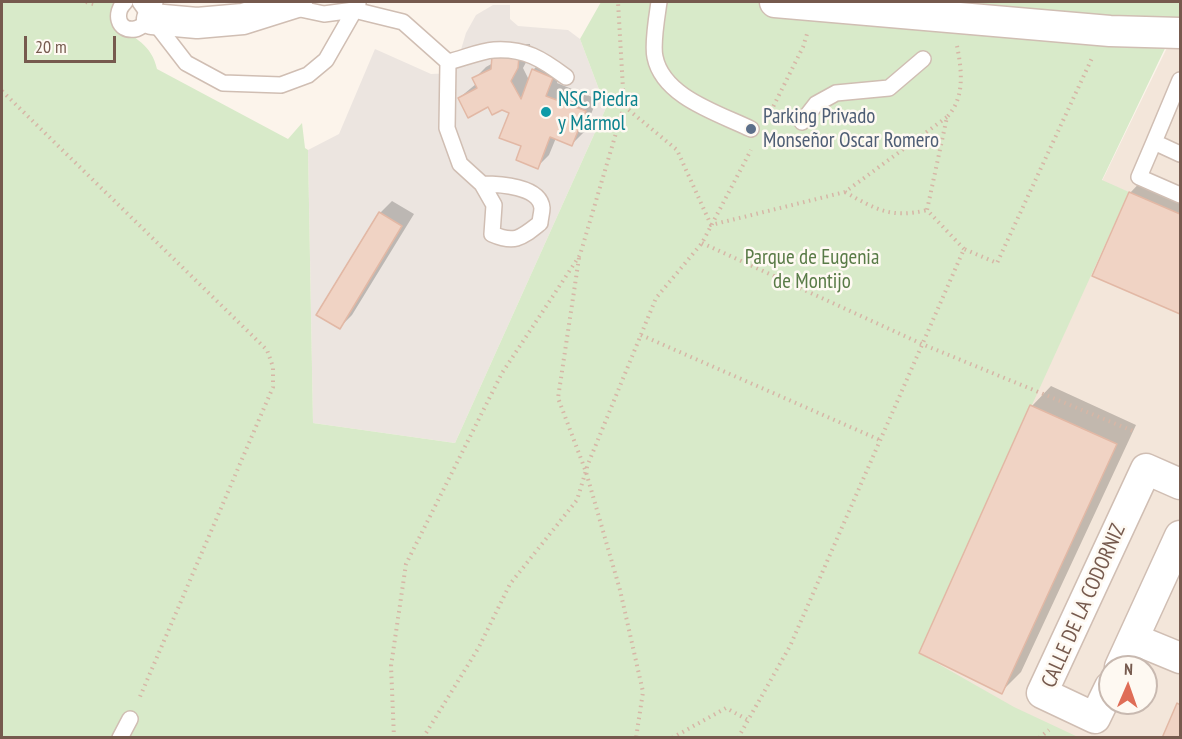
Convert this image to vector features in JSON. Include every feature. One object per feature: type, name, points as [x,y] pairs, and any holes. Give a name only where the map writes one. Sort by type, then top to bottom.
[{"type":"street","points":[[775,2],[1110,31],[1180,33]]},
{"type":"street","points":[[149,7],[196,23],[243,19],[291,4]]},
{"type":"street","name":"CALLE DE LA CODORNIZ","points":[[1098,712],[1095,718],[1042,693],[1146,469],[1180,484]]},
{"type":"street","points":[[1126,655],[1180,536]]},
{"type":"street","points":[[1134,639],[1180,658]]},
{"type":"lane","points":[[125,2],[117,13],[123,26],[128,29],[138,29],[149,7],[186,63],[223,83],[281,85],[308,75],[326,60],[357,6]]},
{"type":"lane","points":[[658,2],[654,56],[663,78],[682,96],[757,127]]},
{"type":"lane","points":[[291,4],[324,14],[357,6],[403,22],[448,63],[447,128],[460,165],[482,184],[494,205],[492,234],[507,240],[524,236],[540,223],[542,207],[534,194],[505,184],[482,184]]},
{"type":"lane","points":[[448,63],[492,50],[528,53],[546,61],[566,77]]},
{"type":"lane","points":[[802,122],[816,104],[836,93],[889,88],[923,59]]},
{"type":"lane","points":[[1180,80],[1139,177],[1180,195]]},
{"type":"lane","points":[[1154,142],[1180,154]]},
{"type":"lane","points":[[120,738],[130,719]]},
{"type":"path","points":[[618,2],[624,105],[580,255],[558,398],[586,472],[620,590],[643,692],[636,738]]},
{"type":"path","points":[[757,127],[803,46],[815,5]]},
{"type":"path","points":[[711,225],[845,192],[947,117],[956,108],[962,74],[956,37],[959,18]]},
{"type":"path","points":[[927,210],[963,249],[998,263],[1094,54],[1110,31]]},
{"type":"path","points":[[2,91],[267,350],[273,367],[273,387],[130,719]]},
{"type":"path","points":[[624,105],[677,150],[711,225]]},
{"type":"path","points":[[927,210],[947,117]]},
{"type":"path","points":[[423,738],[479,647],[510,584],[577,500],[586,472],[656,298],[702,243],[753,145]]},
{"type":"path","points":[[845,192],[877,210],[909,214],[927,210]]},
{"type":"path","points":[[702,243],[922,344],[1133,431]]},
{"type":"path","points":[[738,738],[790,646],[963,249]]},
{"type":"path","points":[[394,738],[391,666],[406,564],[502,373],[580,255]]},
{"type":"path","points":[[641,335],[880,440]]},
{"type":"path","points":[[672,738],[726,708],[748,720]]},
{"type":"path","points":[[1039,738],[1054,726]]},
{"type":"shaded area","points":[[493,5],[510,5],[510,19],[518,26],[568,30],[580,39],[606,108],[455,443],[313,423],[308,150],[339,134],[375,49],[431,74],[454,73],[466,33],[476,15]]},
{"type":"shaded area","points":[[1180,21],[1180,737],[879,738],[1128,192],[1102,181]]},
{"type":"green space","name":"Parque de Eugenia de Montijo","points":[[2,2],[116,2],[115,25],[147,48],[157,69],[288,139],[302,123],[305,148],[308,150],[313,423],[455,443],[606,108],[580,39],[601,2],[1180,2],[1180,17],[1102,180],[1129,192],[919,653],[1014,707],[1078,737],[2,737]]},
{"type":"building","name":"NSC Piedra y Mármol","points":[[492,56],[519,56],[518,68],[511,81],[521,99],[532,69],[553,78],[546,96],[586,111],[572,146],[550,137],[538,169],[516,160],[521,146],[499,138],[509,113],[502,110],[492,115],[488,107],[468,118],[458,98],[477,88],[472,78],[491,69]]},
{"type":"building","points":[[1129,192],[1180,214],[1180,314],[1092,276]]},
{"type":"building","points":[[379,212],[402,226],[340,329],[316,315]]},
{"type":"building","points":[[1030,405],[1117,444],[1002,694],[919,653]]},
{"type":"building","points":[[1177,703],[1180,705],[1180,738],[1162,738]]},
{"type":"place","name":"NSC Piedra y Mármol","points":[[546,112]]},
{"type":"place","name":"Parking Privado Monseñor Oscar Romero","points":[[751,129]]}]
